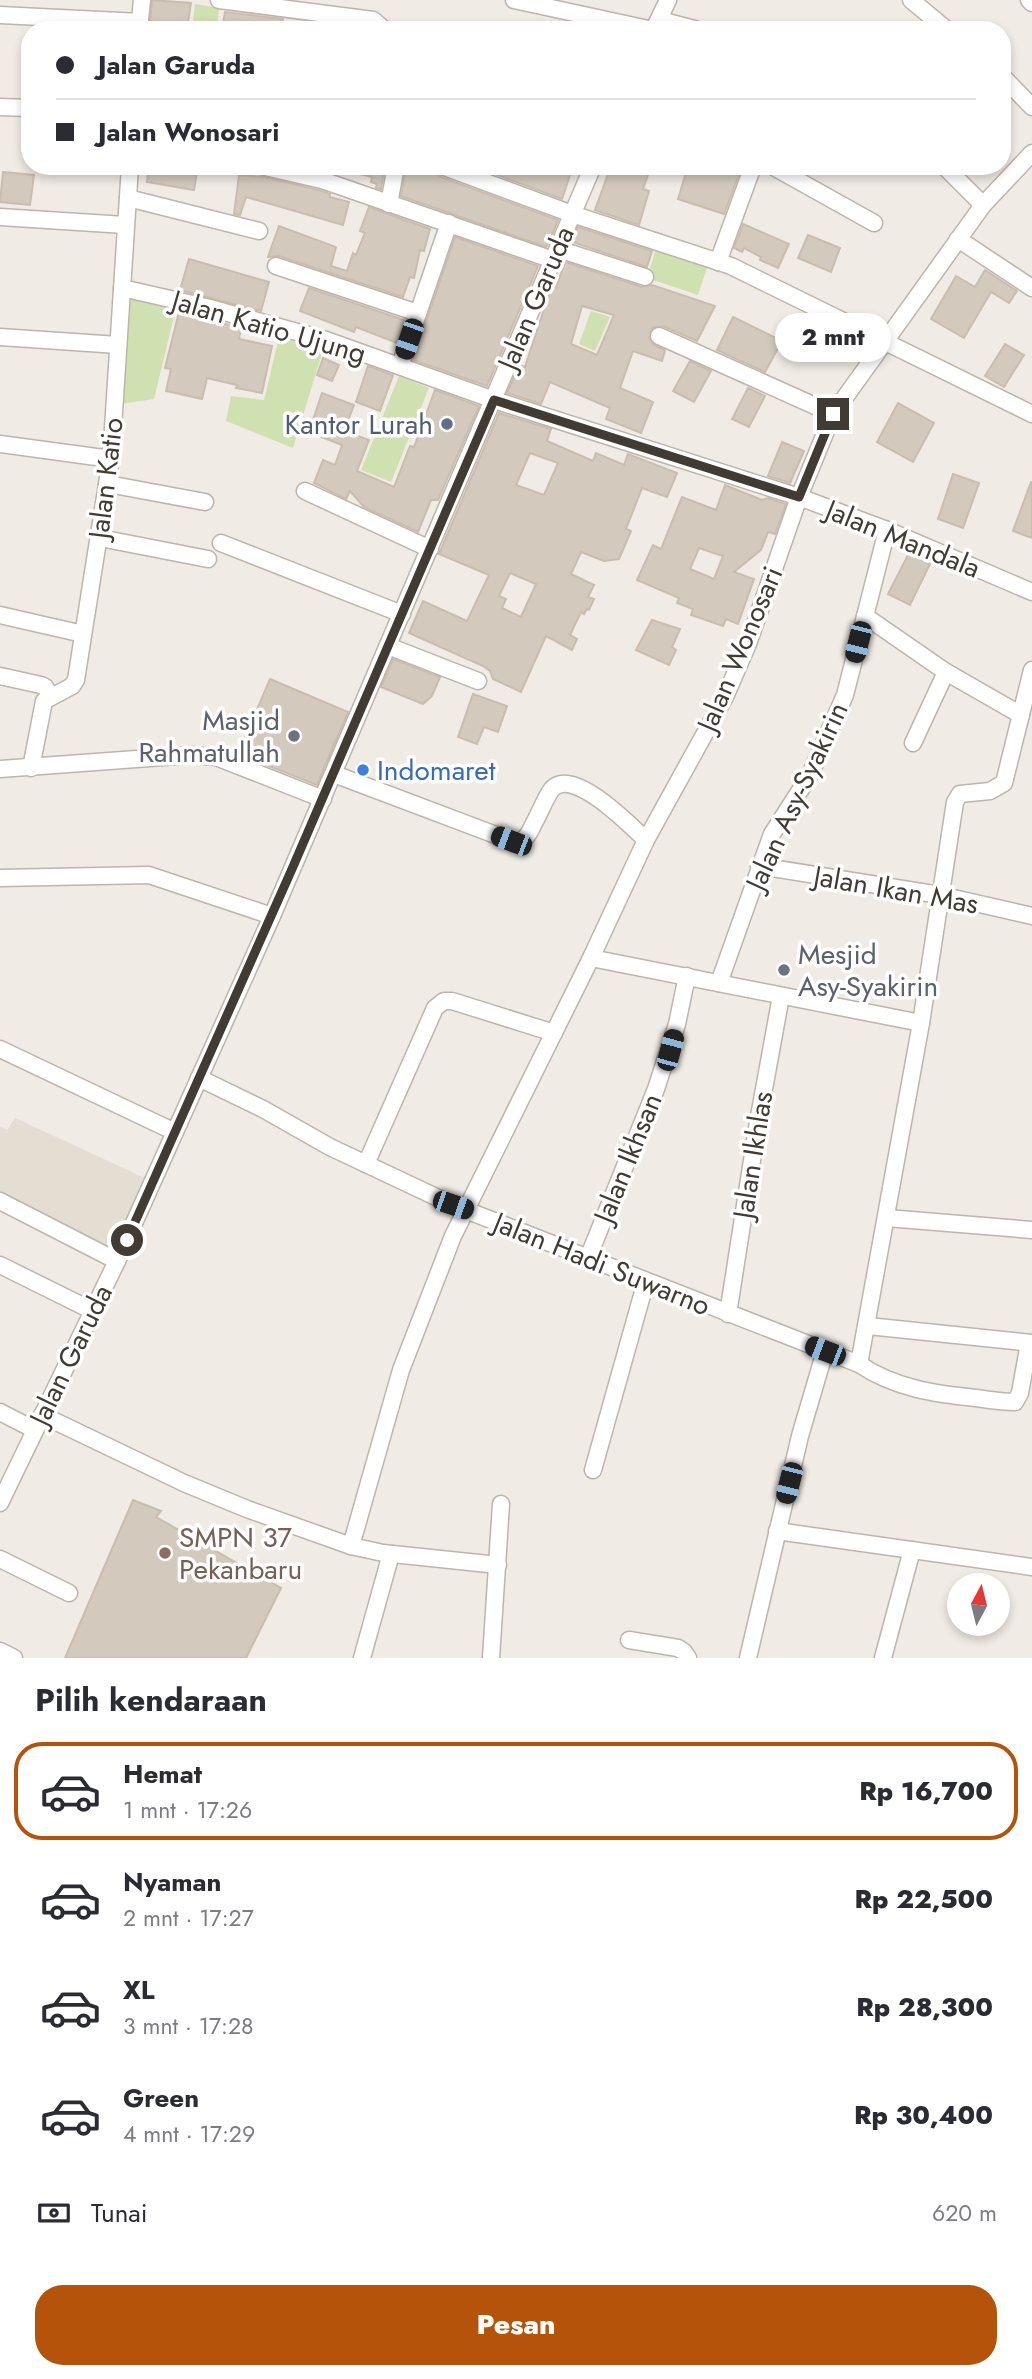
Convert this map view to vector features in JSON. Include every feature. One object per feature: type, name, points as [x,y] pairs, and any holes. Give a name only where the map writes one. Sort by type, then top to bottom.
[{"type":"street","points":[[140,21],[142,0]]},
{"type":"street","points":[[219,0],[374,21]]},
{"type":"street","points":[[514,0],[624,21]]},
{"type":"street","points":[[658,21],[668,0]]},
{"type":"street","points":[[911,0],[936,21]]},
{"type":"street","points":[[0,15],[76,21]]},
{"type":"street","points":[[1011,86],[1032,107]]},
{"type":"street","points":[[0,107],[21,108]]},
{"type":"street","name":"Jalan Wonosari","points":[[351,1546],[413,1335],[453,1236],[591,958],[646,840],[725,697],[748,644],[799,497],[833,414],[983,205],[1032,153]]},
{"type":"street","name":"Jalan Katio","points":[[50,695],[72,686],[76,680],[100,538],[111,459],[129,175]]},
{"type":"street","points":[[300,175],[556,255],[645,278]]},
{"type":"street","points":[[389,204],[394,175]]},
{"type":"street","points":[[466,175],[572,214],[731,266],[1032,414]]},
{"type":"street","name":"Jalan Garuda","points":[[0,1503],[117,1261],[272,916],[589,175]]},
{"type":"street","points":[[718,262],[750,175]]},
{"type":"street","points":[[788,175],[874,223]]},
{"type":"street","points":[[953,175],[983,205]]},
{"type":"street","points":[[128,198],[259,231]]},
{"type":"street","points":[[0,217],[125,225]]},
{"type":"street","points":[[400,366],[449,223]]},
{"type":"street","points":[[958,239],[1032,288]]},
{"type":"street","points":[[276,266],[418,313]]},
{"type":"street","name":"Jalan Katio Ujung","points":[[122,288],[268,323],[326,340],[494,400]]},
{"type":"street","points":[[659,336],[833,414]]},
{"type":"street","points":[[0,337],[118,345]]},
{"type":"street","name":"Jalan Mandala","points":[[494,400],[799,497],[887,530],[1032,592]]},
{"type":"street","points":[[0,444],[111,459]]},
{"type":"street","points":[[108,484],[205,502]]},
{"type":"street","points":[[305,491],[430,549]]},
{"type":"street","name":"Jalan Asy-Syakirin","points":[[719,983],[772,835],[810,775],[845,695],[887,530]]},
{"type":"street","points":[[100,538],[208,559]]},
{"type":"street","points":[[222,543],[402,614]]},
{"type":"street","points":[[0,615],[83,634]]},
{"type":"street","points":[[865,616],[946,672],[1021,715]]},
{"type":"street","points":[[388,646],[478,681]]},
{"type":"street","points":[[859,1364],[921,1023],[957,796],[966,792],[990,791],[1004,783],[1032,670]]},
{"type":"street","points":[[913,743],[946,672]]},
{"type":"street","points":[[0,676],[41,685],[46,687],[50,695],[41,707],[31,768]]},
{"type":"street","points":[[0,769],[191,755],[216,757],[323,799]]},
{"type":"street","points":[[334,774],[517,843],[523,841],[529,832],[552,789],[565,783],[572,784],[599,798],[646,840]]},
{"type":"street","name":"Jalan Ikan Mas","points":[[759,866],[940,895],[1032,916]]},
{"type":"street","points":[[0,878],[149,875],[272,916]]},
{"type":"street","points":[[591,958],[921,1023]]},
{"type":"street","name":"Jalan Ikhsan","points":[[588,1258],[656,1089],[677,1024],[687,976]]},
{"type":"street","name":"Jalan Ikhlas","points":[[728,1314],[781,996]]},
{"type":"street","points":[[366,1164],[439,1003],[452,1001],[554,1032]]},
{"type":"street","points":[[0,1049],[175,1132]]},
{"type":"street","name":"Jalan Hadi Suwarno","points":[[199,1079],[263,1109],[366,1164],[467,1209],[859,1364],[875,1375],[899,1385],[1012,1403],[1019,1398],[1031,1343]]},
{"type":"street","points":[[0,1201],[117,1261]]},
{"type":"street","points":[[887,1218],[1032,1230]]},
{"type":"street","points":[[0,1265],[93,1311]]},
{"type":"street","points":[[593,1470],[646,1281]]},
{"type":"street","points":[[868,1326],[1031,1343]]},
{"type":"street","points":[[748,1658],[800,1436],[825,1351]]},
{"type":"street","points":[[0,1412],[38,1423],[247,1509],[351,1546],[391,1554],[498,1565]]},
{"type":"street","points":[[491,1658],[501,1504]]},
{"type":"street","points":[[777,1531],[1032,1567]]},
{"type":"street","points":[[883,1658],[912,1550]]},
{"type":"street","points":[[362,1658],[391,1554]]},
{"type":"street","points":[[0,1559],[69,1593]]},
{"type":"street","points":[[629,1640],[678,1648],[688,1658]]},
{"type":"street","points":[[0,1651],[14,1658]]},
{"type":"shaded area","points":[[15,1118],[147,1179],[116,1253],[0,1196],[0,1126],[7,1130]]},
{"type":"green space","points":[[195,4],[219,8],[218,21],[193,21]]},
{"type":"green space","points":[[657,246],[709,262],[698,295],[647,278]]},
{"type":"green space","points":[[127,299],[176,308],[154,399],[120,404]]},
{"type":"green space","points":[[591,311],[610,317],[595,351],[579,344]]},
{"type":"green space","points":[[279,337],[323,350],[293,448],[226,421],[231,396],[264,400]]},
{"type":"green space","points":[[399,376],[429,388],[391,482],[361,470]]},
{"type":"building","points":[[152,0],[191,3],[188,21],[150,21]]},
{"type":"building","points":[[225,12],[283,19],[283,21],[224,21]]},
{"type":"building","points":[[3,172],[34,175],[30,205],[0,202]]},
{"type":"building","points":[[148,175],[196,175],[194,190],[147,182]]},
{"type":"building","points":[[239,175],[264,177],[319,190],[330,194],[330,197],[349,202],[343,225],[246,197],[240,215],[234,214]]},
{"type":"building","points":[[364,175],[383,175],[381,189],[371,182],[372,177]]},
{"type":"building","points":[[404,175],[437,175],[558,220],[546,247],[401,196]]},
{"type":"building","points":[[497,175],[570,175],[562,199]]},
{"type":"building","points":[[608,175],[648,175],[643,189],[649,191],[639,225],[595,210]]},
{"type":"building","points":[[685,175],[739,175],[724,214],[678,199]]},
{"type":"building","points":[[369,207],[430,229],[424,251],[420,250],[414,278],[410,277],[403,297],[279,256],[268,257],[279,226],[336,247],[331,266],[347,271],[353,253],[356,255],[365,233],[360,231]]},
{"type":"building","points":[[743,224],[789,244],[778,268],[760,260],[761,257],[744,248],[742,252],[734,248]]},
{"type":"building","points":[[578,227],[652,251],[647,267],[572,242]]},
{"type":"building","points":[[808,235],[840,248],[831,272],[798,258]]},
{"type":"building","points":[[455,237],[538,266],[487,386],[413,360]]},
{"type":"building","points":[[189,259],[269,282],[261,311],[180,290]]},
{"type":"building","points":[[565,262],[642,287],[652,285],[715,306],[697,341],[663,326],[652,328],[649,338],[654,345],[665,350],[662,361],[633,351],[620,388],[653,402],[641,433],[606,419],[610,408],[550,382],[541,404],[507,393],[519,365],[525,367],[547,300],[553,287],[556,288]],"holes":[[[582,306],[614,315],[597,355],[571,344]]]},
{"type":"building","points":[[985,270],[1017,291],[1009,303],[991,292],[964,338],[931,319],[956,276],[975,287]]},
{"type":"building","points":[[309,288],[404,320],[397,343],[356,327],[354,332],[300,311]]},
{"type":"building","points":[[179,312],[241,328],[239,339],[272,346],[262,393],[207,378],[202,399],[166,391],[171,369],[165,368]]},
{"type":"building","points":[[733,317],[782,341],[765,372],[717,350]]},
{"type":"building","points":[[1005,344],[1024,355],[1004,387],[985,376]]},
{"type":"building","points":[[323,358],[339,365],[332,381],[317,375]]},
{"type":"building","points":[[690,361],[711,371],[694,402],[673,391]]},
{"type":"building","points":[[368,366],[393,375],[380,411],[356,402]]},
{"type":"building","points":[[748,388],[765,396],[749,427],[732,419]]},
{"type":"building","points":[[435,390],[479,406],[438,500],[431,500],[418,532],[364,507],[350,491],[346,499],[314,483],[323,460],[335,465],[342,445],[309,432],[322,393],[354,405],[344,431],[369,440],[357,471],[394,487],[410,446],[414,447]]},
{"type":"building","points":[[898,403],[934,423],[913,462],[877,442]]},
{"type":"building","points":[[499,413],[551,429],[547,441],[593,461],[596,453],[624,465],[628,454],[677,473],[667,497],[642,488],[626,529],[631,531],[619,559],[604,561],[581,552],[571,574],[594,585],[588,597],[594,599],[589,610],[584,614],[581,612],[570,635],[577,639],[572,650],[546,636],[521,692],[493,679],[490,671],[483,666],[409,633],[423,601],[467,621],[489,575],[439,554]],"holes":[[[530,453],[558,463],[544,495],[516,485]],[[510,573],[536,584],[521,617],[502,608],[506,599],[499,596]]]},
{"type":"building","points":[[782,442],[804,451],[790,483],[768,476]]},
{"type":"building","points":[[953,474],[979,483],[963,528],[938,519]]},
{"type":"building","points":[[1032,482],[1032,538],[1013,531]]},
{"type":"building","points":[[725,485],[762,500],[768,498],[786,504],[775,534],[768,532],[761,550],[734,572],[754,579],[738,624],[726,619],[723,626],[691,615],[693,609],[677,603],[679,598],[637,580],[653,545],[661,549],[682,497],[716,510]],"holes":[[[699,548],[723,556],[714,579],[690,569]]]},
{"type":"building","points":[[909,553],[930,564],[910,605],[888,594]]},
{"type":"building","points":[[652,620],[680,629],[672,647],[676,650],[669,665],[636,650]]},
{"type":"building","points":[[393,659],[440,677],[432,696],[423,704],[381,687]]},
{"type":"building","name":"Masjid Rahmatullah","points":[[270,679],[348,712],[317,785],[238,754]]},
{"type":"building","points":[[473,694],[507,706],[498,732],[484,727],[477,744],[458,737]]},
{"type":"building","name":"SMPN 37 Pekanbaru","points":[[133,1500],[161,1511],[156,1517],[281,1588],[246,1658],[65,1658]]},
{"type":"place","name":"Kantor Lurah","points":[[447,424]]},
{"type":"place","name":"Masjid Rahmatullah","points":[[294,736]]},
{"type":"place","name":"Indomaret","points":[[363,770]]},
{"type":"place","name":"Mesjid Asy-Syakirin","points":[[784,970]]},
{"type":"place","name":"SMPN 37 Pekanbaru","points":[[165,1553]]},
{"type":"route","points":[[127,1240],[292,869],[494,400],[799,497],[833,414]]}]
